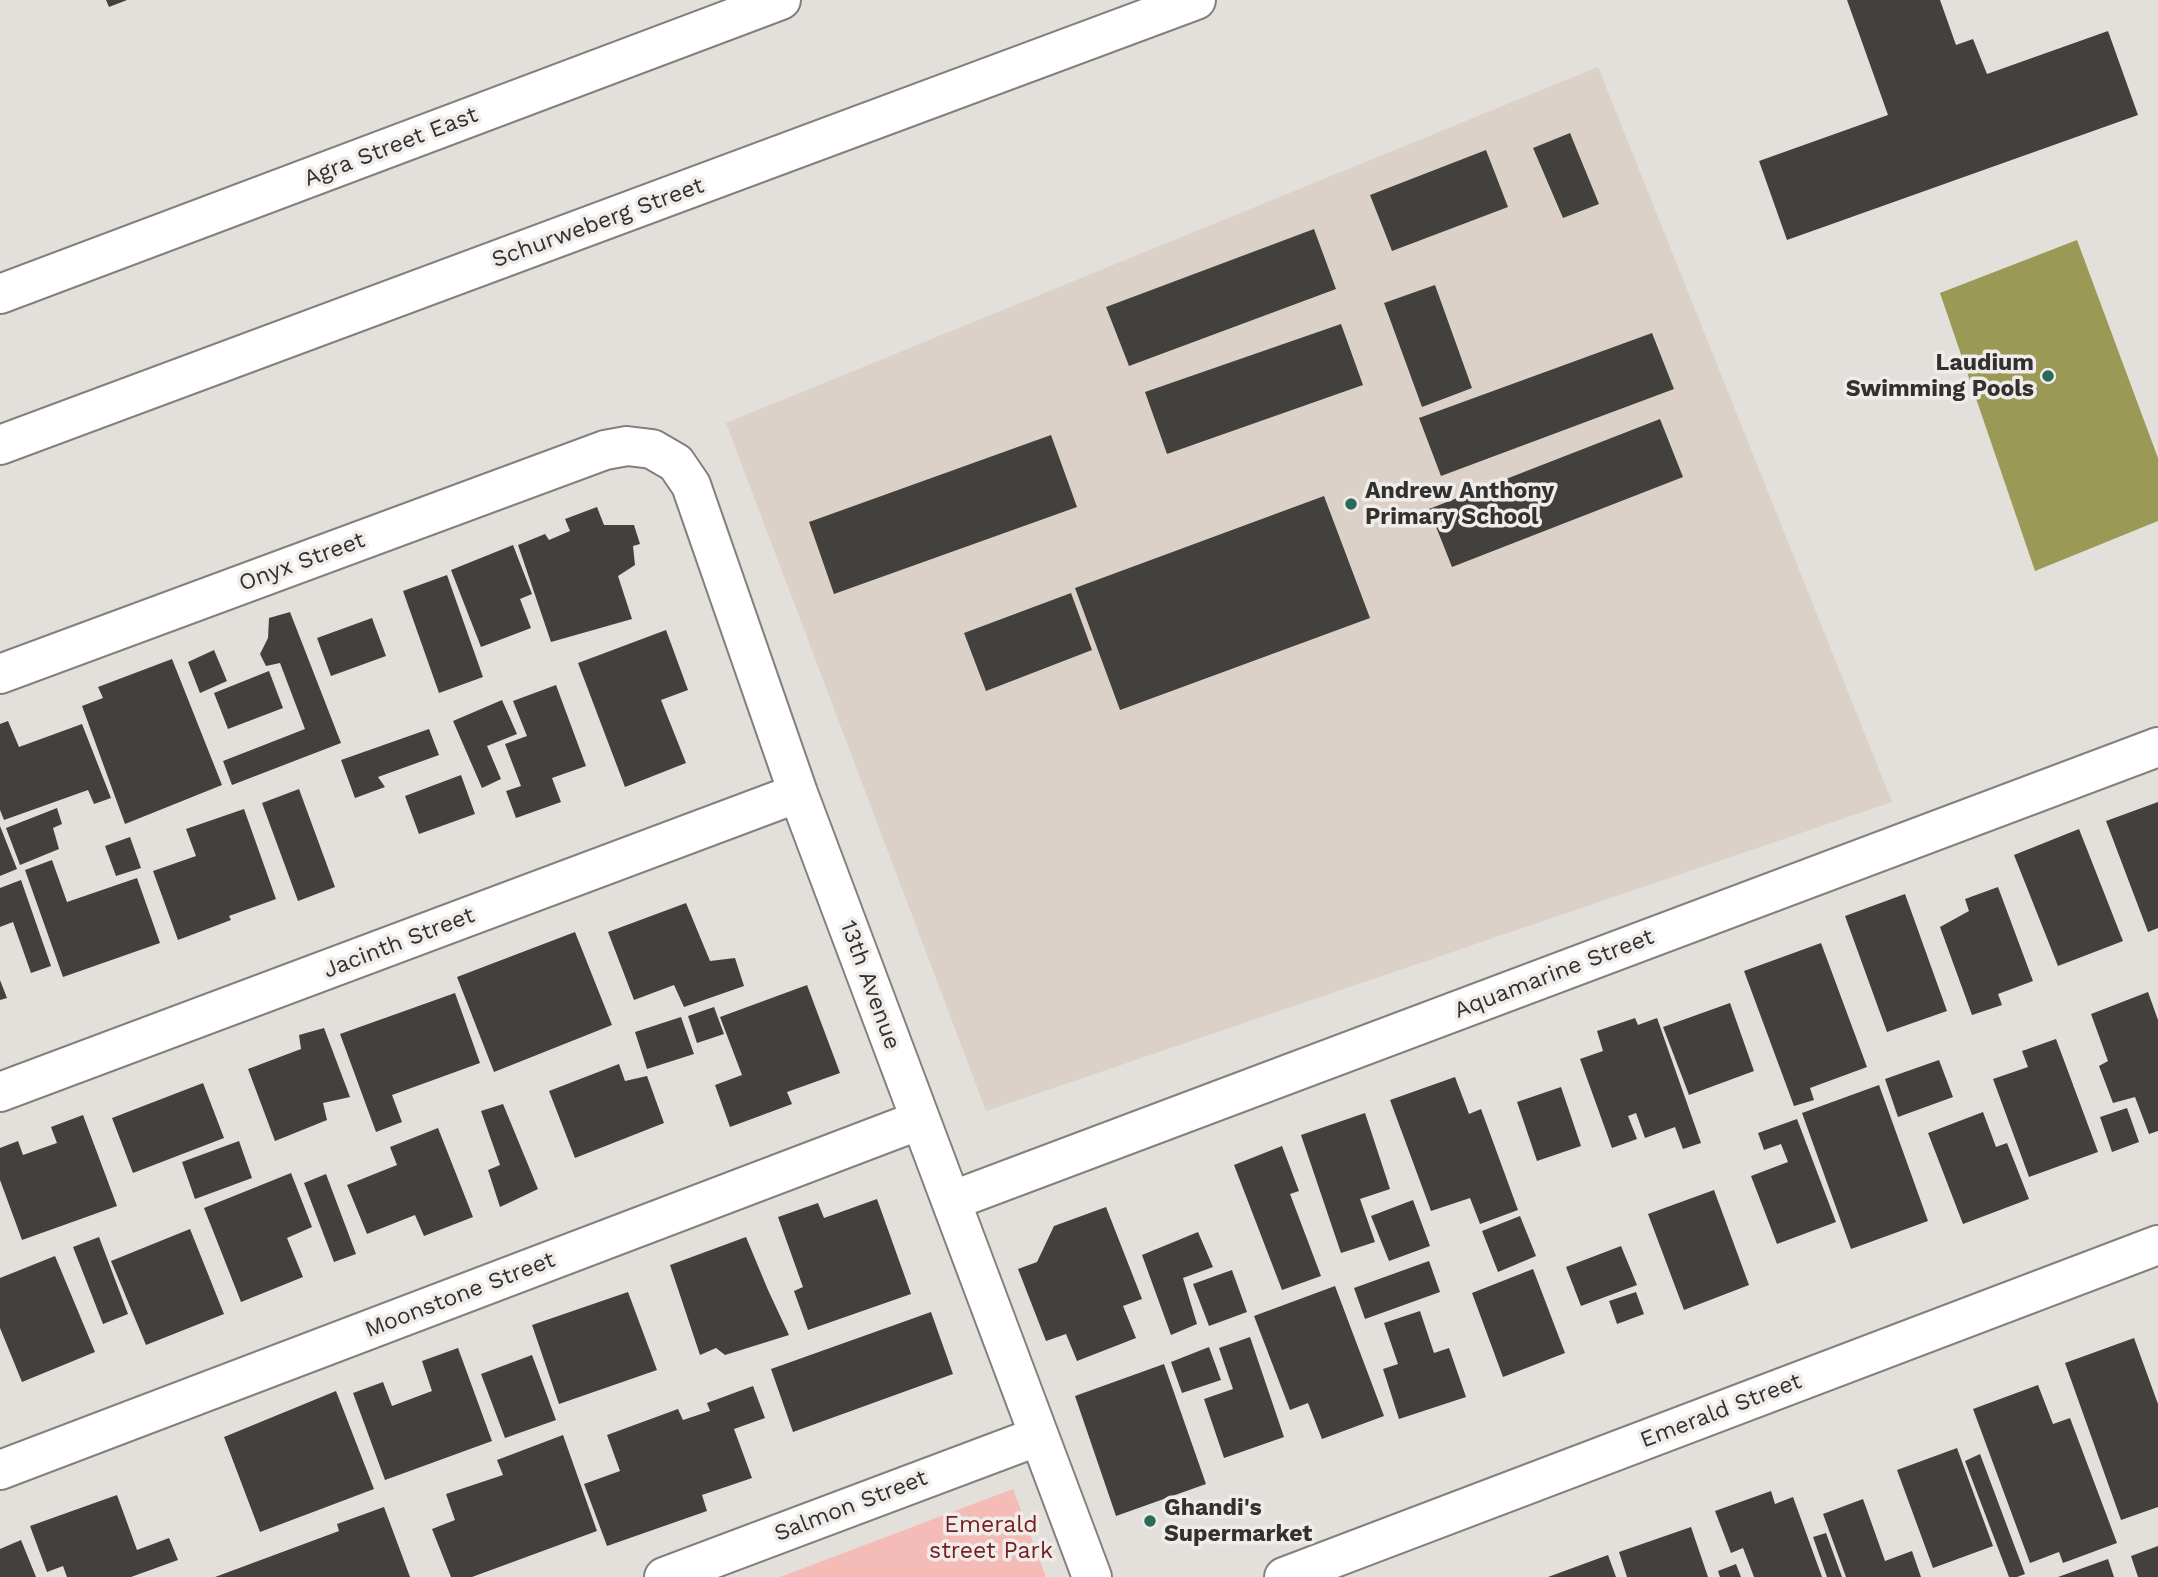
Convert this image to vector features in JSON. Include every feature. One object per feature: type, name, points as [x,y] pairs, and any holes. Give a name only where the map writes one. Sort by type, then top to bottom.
[{"type":"street","name":"Agra Street East","points":[[0,294],[782,0]]},
{"type":"street","name":"Schurweberg Street","points":[[0,445],[1196,0]]},
{"type":"street","name":"13th Avenue","points":[[605,450],[627,446],[652,449],[676,463],[691,485],[798,793],[1092,1577]]},
{"type":"street","name":"Onyx Street","points":[[0,674],[605,450]]},
{"type":"street","name":"Aquamarine Street","points":[[951,1201],[2158,747]]},
{"type":"street","name":"Jacinth Street","points":[[0,1092],[798,793]]},
{"type":"street","name":"Moonstone Street","points":[[0,1470],[920,1120]]},
{"type":"street","name":"Emerald Street","points":[[1284,1577],[2158,1245]]},
{"type":"street","name":"Salmon Street","points":[[664,1577],[1039,1436]]},
{"type":"shaded area","points":[[1598,67],[1892,802],[986,1111],[726,423]]},
{"type":"shaded area","name":"Laudium Swimming Pools","points":[[2077,240],[2158,458],[2158,521],[2035,571],[1940,293]]},
{"type":"green space","name":"Emerald street Park","points":[[1013,1489],[1046,1577],[780,1577]]},
{"type":"building","points":[[106,0],[127,0],[109,7]]},
{"type":"building","points":[[1847,0],[1940,0],[1956,45],[1973,39],[1987,74],[2108,31],[2138,115],[1787,240],[1759,161],[1888,115]]},
{"type":"building","points":[[1570,133],[1599,204],[1563,218],[1533,148]]},
{"type":"building","points":[[1486,150],[1508,207],[1392,251],[1370,195]]},
{"type":"building","points":[[1314,229],[1336,289],[1129,366],[1106,307]]},
{"type":"building","points":[[1435,285],[1472,388],[1422,407],[1384,303]]},
{"type":"building","points":[[1341,324],[1363,385],[1167,454],[1145,392]]},
{"type":"building","points":[[1652,333],[1674,389],[1441,476],[1419,418]]},
{"type":"building","points":[[1660,419],[1683,477],[1452,567],[1429,509]]},
{"type":"building","points":[[1051,435],[1077,507],[834,594],[809,522]]},
{"type":"building","points":[[1324,496],[1370,618],[1120,710],[1075,588]]},
{"type":"building","points":[[597,507],[604,525],[634,525],[640,544],[633,546],[635,565],[618,576],[632,619],[551,642],[518,545],[545,534],[549,540],[570,531],[565,519]]},
{"type":"building","points":[[513,545],[532,594],[520,599],[531,628],[481,647],[451,570]]},
{"type":"building","points":[[447,575],[483,677],[439,693],[403,591]]},
{"type":"building","points":[[1071,593],[1092,650],[986,691],[964,633]]},
{"type":"building","points":[[290,612],[341,743],[232,785],[223,761],[305,729],[280,663],[266,666],[260,654],[268,638],[269,618]]},
{"type":"building","points":[[372,618],[386,656],[331,676],[317,638]]},
{"type":"building","points":[[666,630],[688,690],[661,700],[686,763],[625,787],[578,663]]},
{"type":"building","points":[[214,650],[227,681],[200,693],[188,662]]},
{"type":"building","points":[[172,659],[222,785],[125,824],[82,706],[103,698],[98,687]]},
{"type":"building","points":[[269,671],[283,708],[228,729],[214,693]]},
{"type":"building","points":[[556,685],[586,766],[552,778],[561,802],[516,818],[506,791],[521,786],[505,744],[527,736],[513,701]]},
{"type":"building","points":[[502,700],[517,734],[487,746],[501,779],[482,788],[453,721]]},
{"type":"building","points":[[8,721],[19,747],[82,724],[111,798],[94,804],[88,790],[4,820],[0,810],[0,724]]},
{"type":"building","points":[[429,729],[439,755],[378,777],[385,787],[355,798],[341,760]]},
{"type":"building","points":[[461,775],[475,814],[419,834],[405,796]]},
{"type":"building","points":[[299,789],[335,887],[298,901],[262,803]]},
{"type":"building","points":[[2158,802],[2158,928],[2148,932],[2106,821]]},
{"type":"building","points":[[57,808],[62,824],[53,828],[59,849],[20,865],[6,828]]},
{"type":"building","points":[[244,809],[276,899],[229,916],[231,920],[178,940],[153,871],[196,856],[186,829]]},
{"type":"building","points":[[0,826],[17,869],[0,876]]},
{"type":"building","points":[[2079,829],[2123,941],[2058,966],[2014,855]]},
{"type":"building","points":[[130,837],[141,868],[116,876],[105,846]]},
{"type":"building","points":[[52,860],[67,902],[137,878],[160,943],[63,977],[25,870]]},
{"type":"building","points":[[21,880],[51,966],[31,973],[13,922],[0,927],[0,888]]},
{"type":"building","points":[[1998,887],[2033,981],[1998,994],[2002,1005],[1972,1015],[1940,927],[1969,911],[1965,899]]},
{"type":"building","points":[[1905,894],[1947,1011],[1887,1032],[1845,916]]},
{"type":"building","points":[[686,903],[710,961],[735,958],[744,986],[684,1007],[674,985],[634,1000],[608,932]]},
{"type":"building","points":[[575,932],[612,1025],[494,1072],[457,977]]},
{"type":"building","points":[[1821,943],[1867,1067],[1810,1088],[1814,1100],[1794,1106],[1744,971]]},
{"type":"building","points":[[0,980],[7,998],[0,1000]]},
{"type":"building","points":[[807,985],[840,1073],[787,1092],[792,1104],[730,1127],[715,1085],[742,1075],[720,1017]]},
{"type":"building","points":[[2148,992],[2158,1020],[2158,1131],[2149,1134],[2135,1097],[2113,1103],[2099,1066],[2108,1061],[2091,1014]]},
{"type":"building","points":[[455,993],[480,1063],[392,1095],[402,1122],[376,1132],[340,1034]]},
{"type":"building","points":[[1730,1003],[1754,1071],[1689,1095],[1663,1027]]},
{"type":"building","points":[[714,1007],[724,1034],[697,1043],[688,1016]]},
{"type":"building","points":[[681,1017],[694,1054],[647,1069],[635,1032]]},
{"type":"building","points":[[1635,1018],[1638,1025],[1657,1018],[1701,1143],[1683,1149],[1675,1127],[1645,1138],[1636,1113],[1628,1116],[1637,1139],[1612,1148],[1580,1059],[1603,1051],[1597,1031]]},
{"type":"building","points":[[324,1028],[350,1097],[323,1103],[327,1120],[275,1141],[248,1069],[301,1049],[299,1035]]},
{"type":"building","points":[[2056,1039],[2098,1152],[2029,1177],[1993,1079],[2028,1067],[2022,1051]]},
{"type":"building","points":[[1939,1060],[1953,1097],[1898,1117],[1885,1079]]},
{"type":"building","points":[[619,1064],[625,1081],[647,1076],[664,1123],[575,1158],[549,1091]]},
{"type":"building","points":[[1455,1077],[1469,1114],[1481,1109],[1518,1210],[1480,1224],[1470,1198],[1431,1211],[1390,1100]]},
{"type":"building","points":[[203,1083],[224,1138],[133,1173],[112,1118]]},
{"type":"building","points":[[1879,1085],[1928,1221],[1851,1249],[1802,1113]]},
{"type":"building","points":[[1561,1087],[1581,1146],[1537,1161],[1517,1102]]},
{"type":"building","points":[[503,1104],[538,1189],[500,1207],[488,1170],[500,1165],[481,1111]]},
{"type":"building","points":[[2127,1108],[2139,1142],[2112,1152],[2100,1117]]},
{"type":"building","points":[[1983,1112],[1996,1147],[2007,1143],[2029,1199],[1963,1224],[1928,1133]]},
{"type":"building","points":[[1365,1113],[1390,1189],[1360,1199],[1375,1242],[1341,1253],[1301,1135]]},
{"type":"building","points":[[83,1115],[117,1206],[22,1240],[0,1180],[0,1148],[18,1141],[23,1155],[57,1143],[51,1127]]},
{"type":"building","points":[[1797,1119],[1836,1222],[1777,1244],[1751,1176],[1788,1162],[1781,1144],[1764,1150],[1758,1133]]},
{"type":"building","points":[[438,1128],[473,1217],[424,1236],[415,1215],[367,1234],[347,1185],[397,1165],[390,1147]]},
{"type":"building","points":[[239,1141],[252,1178],[195,1199],[182,1162]]},
{"type":"building","points":[[1282,1146],[1299,1191],[1290,1194],[1321,1276],[1282,1290],[1234,1165]]},
{"type":"building","points":[[291,1173],[312,1227],[287,1238],[303,1277],[241,1302],[204,1208]]},
{"type":"building","points":[[326,1174],[356,1254],[334,1262],[304,1183]]},
{"type":"building","points":[[1714,1190],[1749,1285],[1684,1310],[1648,1214]]},
{"type":"building","points":[[877,1199],[911,1294],[808,1330],[794,1291],[803,1287],[778,1217],[818,1203],[824,1218]]},
{"type":"building","points":[[1413,1200],[1430,1246],[1389,1261],[1371,1216]]},
{"type":"building","points":[[1106,1207],[1142,1299],[1123,1306],[1136,1338],[1077,1361],[1066,1334],[1046,1341],[1018,1269],[1037,1262],[1054,1226]]},
{"type":"building","points":[[1520,1216],[1536,1256],[1498,1272],[1482,1231]]},
{"type":"building","points":[[190,1229],[224,1314],[146,1345],[111,1261]]},
{"type":"building","points":[[1198,1232],[1213,1267],[1183,1278],[1197,1324],[1171,1335],[1142,1255]]},
{"type":"building","points":[[99,1237],[128,1314],[103,1324],[73,1247]]},
{"type":"building","points":[[746,1237],[789,1335],[725,1355],[716,1348],[700,1355],[670,1265]]},
{"type":"building","points":[[1621,1246],[1637,1285],[1581,1306],[1566,1267]]},
{"type":"building","points":[[55,1256],[95,1352],[22,1382],[0,1328],[0,1278]]},
{"type":"building","points":[[1429,1261],[1440,1292],[1365,1319],[1354,1288]]},
{"type":"building","points":[[1533,1269],[1565,1353],[1503,1377],[1472,1293]]},
{"type":"building","points":[[1232,1270],[1247,1312],[1209,1326],[1193,1284]]},
{"type":"building","points":[[1335,1286],[1384,1416],[1322,1439],[1308,1403],[1290,1410],[1254,1316]]},
{"type":"building","points":[[628,1292],[657,1370],[559,1404],[532,1325]]},
{"type":"building","points":[[1636,1292],[1644,1314],[1617,1324],[1609,1301]]},
{"type":"building","points":[[1420,1311],[1434,1353],[1449,1348],[1466,1397],[1399,1419],[1383,1369],[1398,1364],[1384,1323]]},
{"type":"building","points":[[931,1312],[953,1374],[793,1432],[771,1369]]},
{"type":"building","points":[[1250,1337],[1284,1437],[1224,1458],[1204,1399],[1233,1389],[1219,1348]]},
{"type":"building","points":[[2134,1338],[2158,1404],[2158,1507],[2121,1520],[2065,1363]]},
{"type":"building","points":[[1209,1347],[1221,1380],[1182,1393],[1171,1362]]},
{"type":"building","points":[[458,1348],[492,1441],[385,1480],[353,1393],[383,1382],[392,1406],[432,1391],[422,1361]]},
{"type":"building","points":[[532,1355],[556,1420],[505,1438],[481,1374]]},
{"type":"building","points":[[1164,1364],[1206,1484],[1116,1516],[1075,1396]]},
{"type":"building","points":[[2038,1385],[2053,1424],[2070,1418],[2117,1543],[2063,1563],[2059,1552],[2030,1563],[1973,1409]]},
{"type":"building","points":[[753,1386],[765,1418],[734,1429],[752,1478],[702,1495],[707,1511],[607,1546],[584,1484],[620,1471],[607,1435],[678,1409],[683,1420],[710,1411],[707,1403]]},
{"type":"building","points":[[336,1391],[374,1489],[260,1532],[224,1437]]},
{"type":"building","points":[[563,1435],[597,1531],[472,1577],[451,1577],[432,1529],[455,1520],[446,1494],[503,1475],[497,1460]]},
{"type":"building","points":[[1957,1448],[1993,1546],[1933,1568],[1897,1470]]},
{"type":"building","points":[[1980,1454],[2025,1574],[2017,1577],[2009,1577],[1965,1461]]},
{"type":"building","points":[[1771,1491],[1775,1504],[1793,1497],[1822,1577],[1754,1577],[1743,1548],[1731,1553],[1715,1511]]},
{"type":"building","points":[[117,1495],[137,1550],[169,1538],[178,1560],[131,1577],[67,1577],[63,1566],[47,1572],[30,1526]]},
{"type":"building","points":[[1863,1499],[1885,1561],[1912,1551],[1921,1577],[1846,1577],[1823,1514]]},
{"type":"building","points":[[384,1507],[410,1577],[215,1577],[339,1531],[337,1524]]},
{"type":"building","points":[[1691,1527],[1708,1577],[1627,1577],[1619,1552]]},
{"type":"building","points":[[1826,1533],[1842,1577],[1827,1577],[1813,1537]]},
{"type":"building","points":[[21,1540],[36,1577],[0,1577],[0,1549]]},
{"type":"building","points":[[2158,1546],[2158,1577],[2138,1577],[2131,1556]]},
{"type":"building","points":[[1608,1555],[1616,1577],[1548,1577]]},
{"type":"building","points":[[2108,1559],[2114,1577],[2058,1577]]},
{"type":"building","points":[[1736,1564],[1741,1577],[1720,1577],[1718,1571]]},
{"type":"place","name":"Laudium Swimming Pools","points":[[2048,376]]},
{"type":"place","name":"Andrew Anthony Primary School","points":[[1351,504]]},
{"type":"place","name":"Ghandi's Supermarket","points":[[1150,1521]]}]
